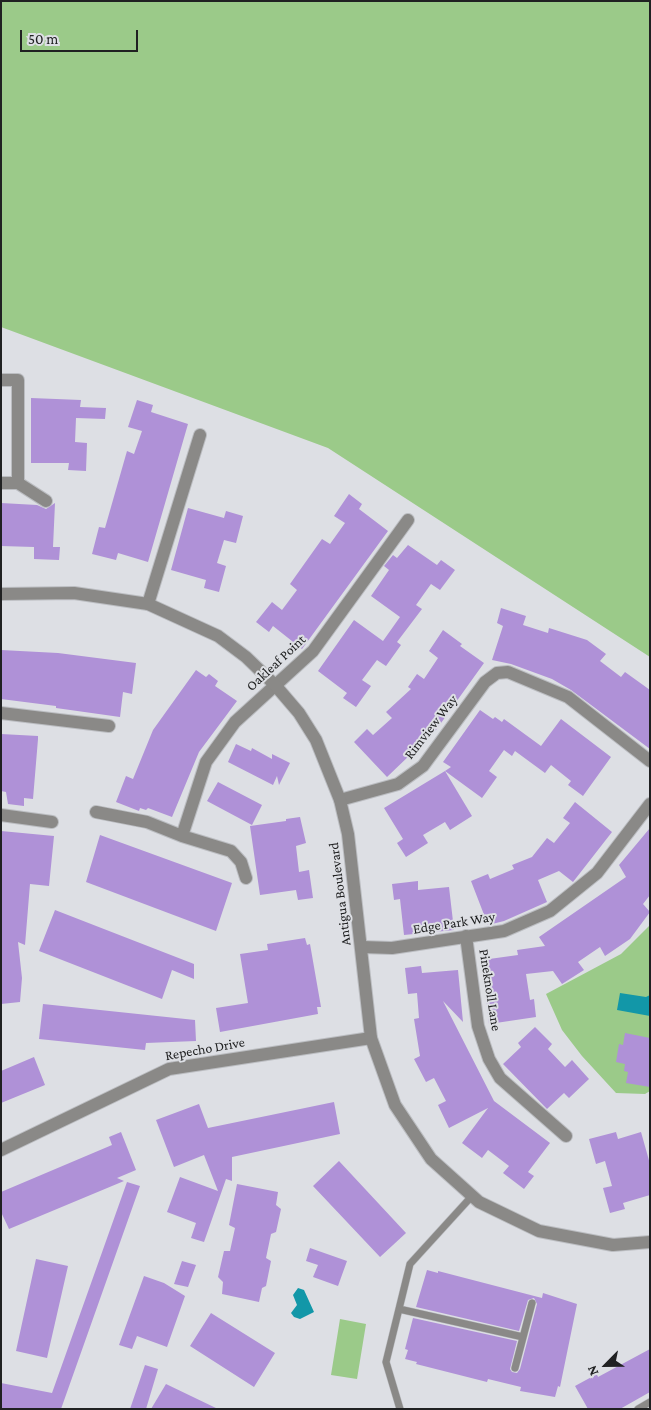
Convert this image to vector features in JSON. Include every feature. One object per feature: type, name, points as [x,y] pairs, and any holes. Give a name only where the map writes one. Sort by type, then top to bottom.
[{"type":"street","points":[[1,380],[18,380],[18,483]]},
{"type":"street","points":[[148,604],[200,435]]},
{"type":"street","points":[[1,482],[18,483],[46,501]]},
{"type":"street","name":"Oakleaf Point","points":[[182,836],[206,762],[235,722],[313,650],[408,520]]},
{"type":"street","name":"Antigua Boulevard","points":[[1,594],[74,593],[148,604],[218,636],[246,657],[275,685],[299,713],[316,740],[340,800],[348,834],[371,1038],[395,1105],[431,1159],[479,1202],[539,1231],[613,1245],[650,1242]]},
{"type":"street","name":"Rimview Way","points":[[340,800],[398,784],[423,766],[485,682],[497,673],[508,672],[568,698],[650,761]]},
{"type":"street","points":[[1,713],[109,726]]},
{"type":"street","name":"Edge Park Way","points":[[362,947],[392,948],[504,931],[550,911],[597,873],[650,804]]},
{"type":"street","points":[[96,812],[146,822],[182,836],[231,851],[241,862],[246,878]]},
{"type":"street","points":[[1,815],[52,822]]},
{"type":"street","name":"Pineknoll Lane","points":[[466,936],[478,1026],[489,1059],[500,1078],[566,1136]]},
{"type":"street","name":"Repecho Drive","points":[[1,1150],[169,1069],[371,1038]]},
{"type":"lane","points":[[400,1409],[386,1362],[410,1264],[472,1196]]},
{"type":"lane","points":[[514,1368],[532,1302]]},
{"type":"lane","points":[[399,1309],[523,1337]]},
{"type":"lane","points":[[638,1409],[649,1405]]},
{"type":"green space","points":[[1,1],[650,1],[650,657],[328,448],[1,327]]},
{"type":"green space","points":[[650,925],[650,1091],[645,1094],[616,1093],[582,1056],[562,1030],[546,994],[621,954]]},
{"type":"green space","points":[[340,1319],[366,1324],[357,1379],[331,1375]]},
{"type":"water","points":[[620,993],[646,997],[650,995],[650,1016],[617,1010]]},
{"type":"water","points":[[298,1288],[304,1290],[314,1312],[300,1319],[294,1317],[291,1313],[297,1305],[293,1295]]},
{"type":"building","points":[[31,398],[81,400],[80,407],[106,408],[105,419],[76,418],[75,442],[87,443],[86,471],[68,470],[69,463],[31,463]]},
{"type":"building","points":[[137,400],[153,405],[151,412],[188,424],[148,562],[118,553],[116,560],[92,554],[99,527],[105,528],[127,451],[134,454],[142,431],[128,427]]},
{"type":"building","points":[[349,494],[362,504],[359,509],[388,531],[302,649],[273,626],[269,632],[256,622],[272,602],[282,610],[297,590],[290,584],[322,539],[330,544],[345,523],[334,516]]},
{"type":"building","points":[[1,503],[37,505],[46,509],[55,503],[53,547],[60,547],[59,560],[34,559],[34,547],[1,546]]},
{"type":"building","points":[[188,508],[224,518],[226,511],[243,516],[236,543],[224,540],[217,563],[226,566],[219,592],[204,588],[206,580],[171,570]]},
{"type":"building","points":[[408,545],[437,565],[441,560],[455,570],[440,590],[431,584],[416,605],[422,609],[397,642],[401,645],[386,666],[377,660],[362,680],[371,686],[356,707],[343,698],[347,693],[318,671],[354,620],[383,641],[400,617],[371,596],[389,570],[384,566],[393,555],[397,558]]},
{"type":"building","points":[[501,608],[526,616],[523,625],[548,633],[549,628],[587,640],[606,654],[600,661],[621,677],[625,672],[650,690],[650,749],[571,690],[552,679],[511,664],[492,660],[503,626],[497,623]]},
{"type":"building","points":[[443,630],[462,644],[460,646],[484,663],[436,730],[387,777],[354,742],[367,729],[373,735],[392,718],[386,712],[411,689],[408,687],[417,674],[424,679],[438,658],[429,651]]},
{"type":"building","points":[[1,650],[58,653],[136,663],[132,694],[123,692],[120,717],[1,699]]},
{"type":"building","points":[[196,670],[206,677],[209,674],[218,681],[215,686],[237,701],[199,752],[172,817],[148,808],[146,810],[140,808],[139,811],[116,802],[126,776],[133,779],[153,730]]},
{"type":"building","points":[[480,710],[493,719],[495,717],[502,722],[504,719],[541,746],[561,719],[611,757],[583,796],[568,785],[571,781],[551,765],[545,773],[515,751],[512,756],[504,750],[489,771],[497,777],[482,798],[445,771],[451,767],[443,762]]},
{"type":"building","points":[[1,734],[38,736],[33,799],[24,798],[24,806],[8,804],[6,792],[1,791]]},
{"type":"building","points":[[236,744],[251,751],[252,748],[272,759],[272,754],[290,763],[279,785],[277,776],[273,785],[228,762]]},
{"type":"building","points":[[445,771],[472,816],[450,830],[445,822],[423,835],[428,843],[406,857],[397,843],[403,839],[384,808]]},
{"type":"building","points":[[218,782],[262,805],[252,825],[207,801]]},
{"type":"building","points":[[575,802],[612,832],[573,882],[559,871],[538,880],[547,902],[504,921],[488,925],[471,881],[488,874],[490,879],[514,869],[512,865],[532,857],[547,838],[554,843],[570,823],[563,818]]},
{"type":"building","points":[[300,817],[306,843],[296,846],[299,872],[309,870],[313,898],[298,900],[296,890],[260,895],[250,826]]},
{"type":"building","points":[[650,828],[650,895],[643,904],[650,912],[630,939],[605,956],[600,947],[578,962],[584,970],[562,984],[553,971],[526,974],[530,1000],[534,999],[536,1017],[489,1024],[482,960],[518,955],[517,950],[545,946],[539,937],[626,877],[619,865]]},
{"type":"building","points":[[1,831],[54,836],[49,886],[30,884],[25,945],[18,942],[22,978],[20,1002],[1,1004]]},
{"type":"building","points":[[100,835],[232,883],[216,931],[86,882]]},
{"type":"building","points":[[418,881],[418,890],[449,887],[454,930],[404,935],[400,899],[394,900],[392,884]]},
{"type":"building","points":[[55,910],[194,964],[194,979],[172,970],[162,999],[39,951]]},
{"type":"building","points":[[305,938],[307,945],[310,944],[321,1007],[317,1007],[318,1014],[220,1032],[216,1008],[248,1003],[240,954],[268,950],[267,944]]},
{"type":"building","points":[[421,966],[422,973],[458,970],[463,1022],[443,1001],[494,1101],[550,1143],[528,1172],[534,1176],[524,1189],[503,1173],[509,1166],[488,1150],[482,1158],[462,1143],[488,1108],[449,1128],[438,1105],[446,1101],[434,1078],[426,1082],[414,1059],[420,1056],[414,1019],[419,1018],[417,993],[408,994],[405,968]]},
{"type":"building","points":[[43,1004],[195,1020],[196,1041],[146,1043],[145,1050],[39,1039]]},
{"type":"building","points":[[535,1027],[552,1044],[548,1049],[565,1067],[572,1060],[589,1079],[569,1098],[564,1093],[547,1109],[503,1064],[521,1047],[518,1043]]},
{"type":"building","points":[[625,1033],[650,1038],[650,1087],[626,1083],[628,1072],[624,1071],[625,1064],[616,1062],[619,1044],[623,1045]]},
{"type":"building","points":[[34,1057],[45,1085],[1,1103],[1,1071]]},
{"type":"building","points":[[334,1102],[340,1134],[232,1157],[232,1181],[226,1179],[204,1242],[191,1238],[196,1223],[167,1212],[180,1177],[218,1191],[204,1155],[174,1167],[156,1120],[199,1104],[208,1128]]},
{"type":"building","points":[[121,1132],[136,1170],[117,1178],[124,1181],[9,1229],[1,1212],[1,1192],[112,1145],[109,1137]]},
{"type":"building","points":[[616,1132],[618,1139],[641,1132],[650,1164],[650,1195],[623,1203],[625,1209],[610,1213],[603,1188],[612,1186],[605,1161],[596,1164],[589,1139]]},
{"type":"building","points":[[339,1161],[406,1233],[380,1257],[313,1186]]},
{"type":"building","points":[[127,1182],[140,1186],[61,1409],[1,1409],[1,1383],[52,1393]]},
{"type":"building","points":[[237,1184],[278,1192],[276,1205],[281,1209],[276,1232],[271,1234],[266,1258],[271,1261],[266,1286],[262,1288],[259,1302],[222,1294],[223,1282],[218,1277],[224,1251],[230,1251],[235,1228],[229,1225]]},
{"type":"building","points":[[310,1248],[347,1261],[338,1286],[313,1277],[318,1265],[306,1261]]},
{"type":"building","points":[[36,1259],[68,1266],[47,1358],[16,1351]]},
{"type":"building","points":[[182,1261],[196,1265],[188,1287],[174,1284]]},
{"type":"building","points":[[427,1270],[438,1273],[438,1271],[542,1298],[543,1293],[577,1304],[560,1387],[558,1386],[555,1397],[520,1391],[521,1387],[488,1379],[487,1382],[416,1364],[417,1362],[405,1359],[408,1350],[405,1349],[413,1318],[517,1341],[510,1369],[512,1372],[517,1373],[520,1369],[537,1304],[534,1298],[528,1300],[519,1331],[416,1307]]},
{"type":"building","points":[[144,1276],[164,1283],[185,1296],[167,1347],[137,1336],[132,1349],[119,1345]]},
{"type":"building","points":[[211,1313],[275,1353],[254,1387],[190,1346]]},
{"type":"building","points":[[650,1349],[650,1392],[620,1409],[588,1409],[575,1386],[597,1374],[598,1377]]},
{"type":"building","points":[[145,1365],[158,1369],[146,1409],[130,1409]]},
{"type":"building","points":[[166,1384],[218,1409],[151,1409]]}]
